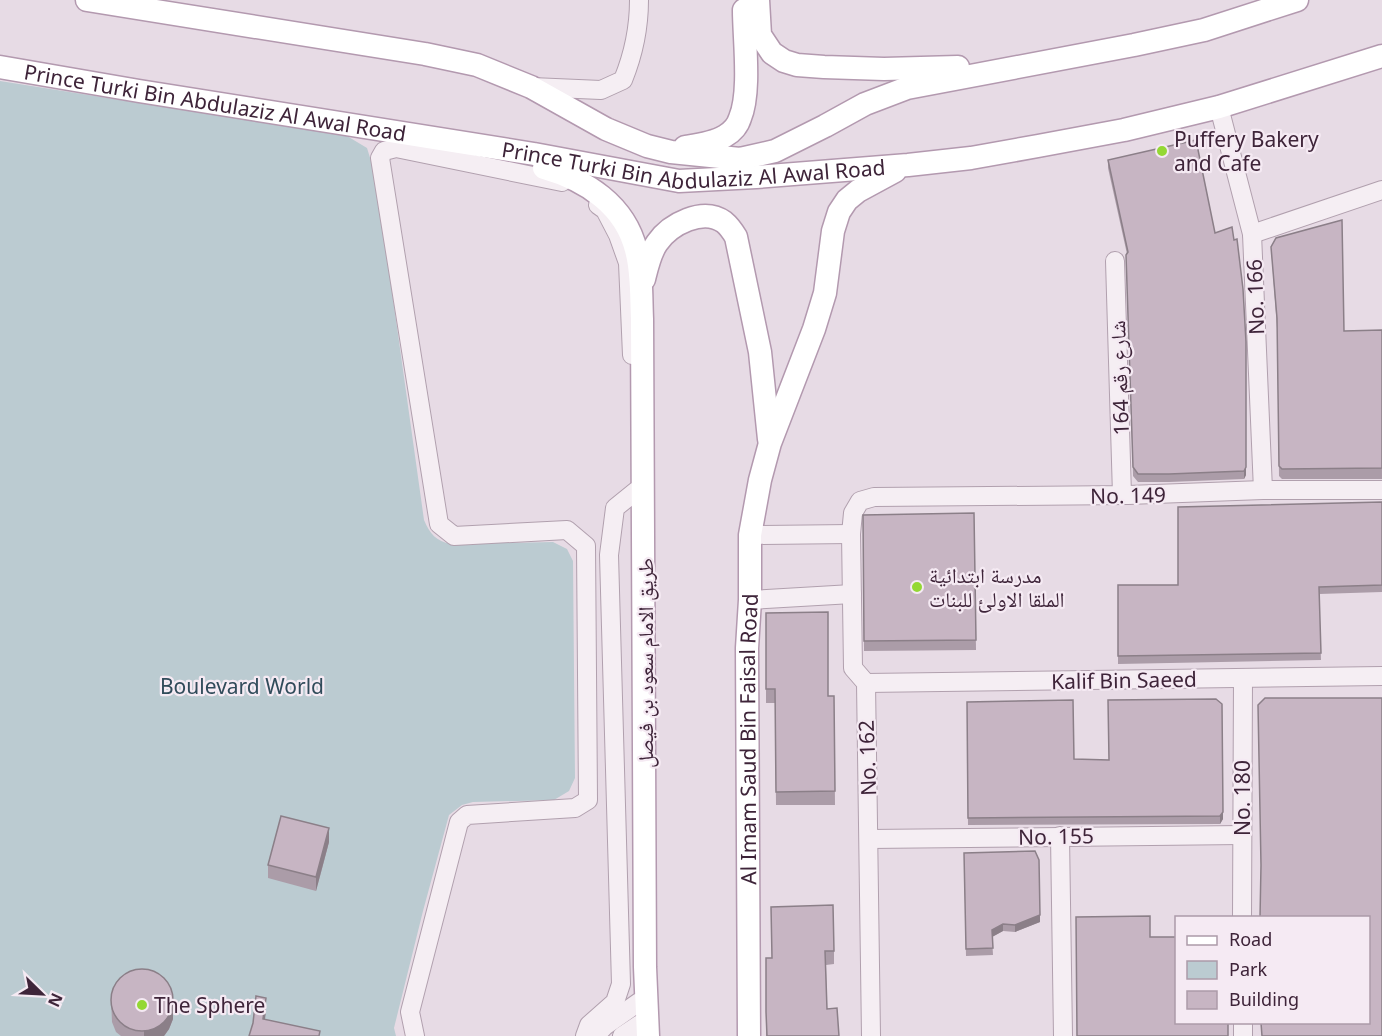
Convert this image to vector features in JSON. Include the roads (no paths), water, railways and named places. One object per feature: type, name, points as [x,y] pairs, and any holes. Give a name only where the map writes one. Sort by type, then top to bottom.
[{"type":"main road","name":"Prince Turki Bin Abdulaziz Al Awal Road","points":[[87,0],[425,54],[477,65],[531,87],[606,129],[647,146],[671,152],[740,159],[775,151],[865,104],[907,88],[1204,30],[1297,0]]},
{"type":"main road","points":[[647,146],[686,147],[712,142],[735,128],[745,100],[744,0]]},
{"type":"main road","points":[[758,0],[760,35],[763,42],[772,53],[784,61],[797,65],[884,69],[1010,68]]},
{"type":"main road","name":"Prince Turki Bin Abdulaziz Al Awal Road","points":[[0,66],[139,92],[310,117],[436,140],[534,154],[679,181],[768,177],[908,165],[970,158],[1027,148],[1124,130],[1219,107],[1382,57]]},
{"type":"main road","points":[[436,140],[572,176],[591,187],[607,201],[630,233],[637,250],[640,289]]},
{"type":"main road","points":[[770,443],[814,329],[825,293],[833,231],[839,212],[847,200],[858,191],[908,165]]},
{"type":"main road","points":[[640,289],[652,250],[671,229],[690,219],[706,216],[725,223],[732,231],[736,237],[742,260],[760,352],[770,443]]},
{"type":"main road","name":"طريق الامام سعود بن فيصل","points":[[638,1027],[642,947],[640,289]]},
{"type":"main road","name":"Al Imam Saud Bin Faisal Road","points":[[749,1036],[747,648],[750,535],[770,443]]},
{"type":"main road","points":[[640,483],[651,513],[655,582],[662,1036]]},
{"type":"street","points":[[531,87],[601,90],[622,80],[631,61],[639,27],[639,0]]},
{"type":"street","name":"No. 166","points":[[1219,107],[1252,234],[1263,490]]},
{"type":"street","points":[[415,1036],[410,1012],[459,822],[467,814],[575,808],[588,800],[586,546],[567,530],[454,536],[439,524],[380,158],[384,151],[396,148],[569,184],[605,210],[618,235],[628,263],[640,483],[615,508],[609,555],[621,984],[615,1002],[589,1025],[585,1036]]},
{"type":"street","points":[[1252,234],[1382,190]]},
{"type":"street","name":"شارع رقم 164","points":[[1115,261],[1122,495]]},
{"type":"street","name":"No. 149","points":[[874,496],[1122,495],[1263,490],[1382,490]]},
{"type":"street","name":"No. 162","points":[[871,1036],[866,683],[853,668],[851,534],[853,513],[860,501],[874,496]]},
{"type":"street","points":[[750,535],[851,534]]},
{"type":"street","points":[[750,600],[852,594]]},
{"type":"street","name":"Kalif Bin Saeed","points":[[866,683],[1382,676]]},
{"type":"street","name":"No. 180","points":[[1242,916],[1243,679]]},
{"type":"street","name":"No. 155","points":[[869,840],[1242,835]]},
{"type":"street","points":[[1060,836],[1063,1036]]},
{"type":"street","points":[[638,1027],[642,947]]},
{"type":"street","points":[[596,1036],[605,1026],[638,1027]]},
{"type":"street","points":[[607,1036],[609,1033],[638,1027]]},
{"type":"place","name":"Puffery Bakery and Cafe","points":[[1162,151]]},
{"type":"place","name":"مدرسة ابتدائية الملقا الاولئ للبنات","points":[[917,587]]},
{"type":"place","name":"The Sphere","points":[[142,1005]]},
{"type":"park label","name":"Boulevard World","points":[[242,686]]}]
